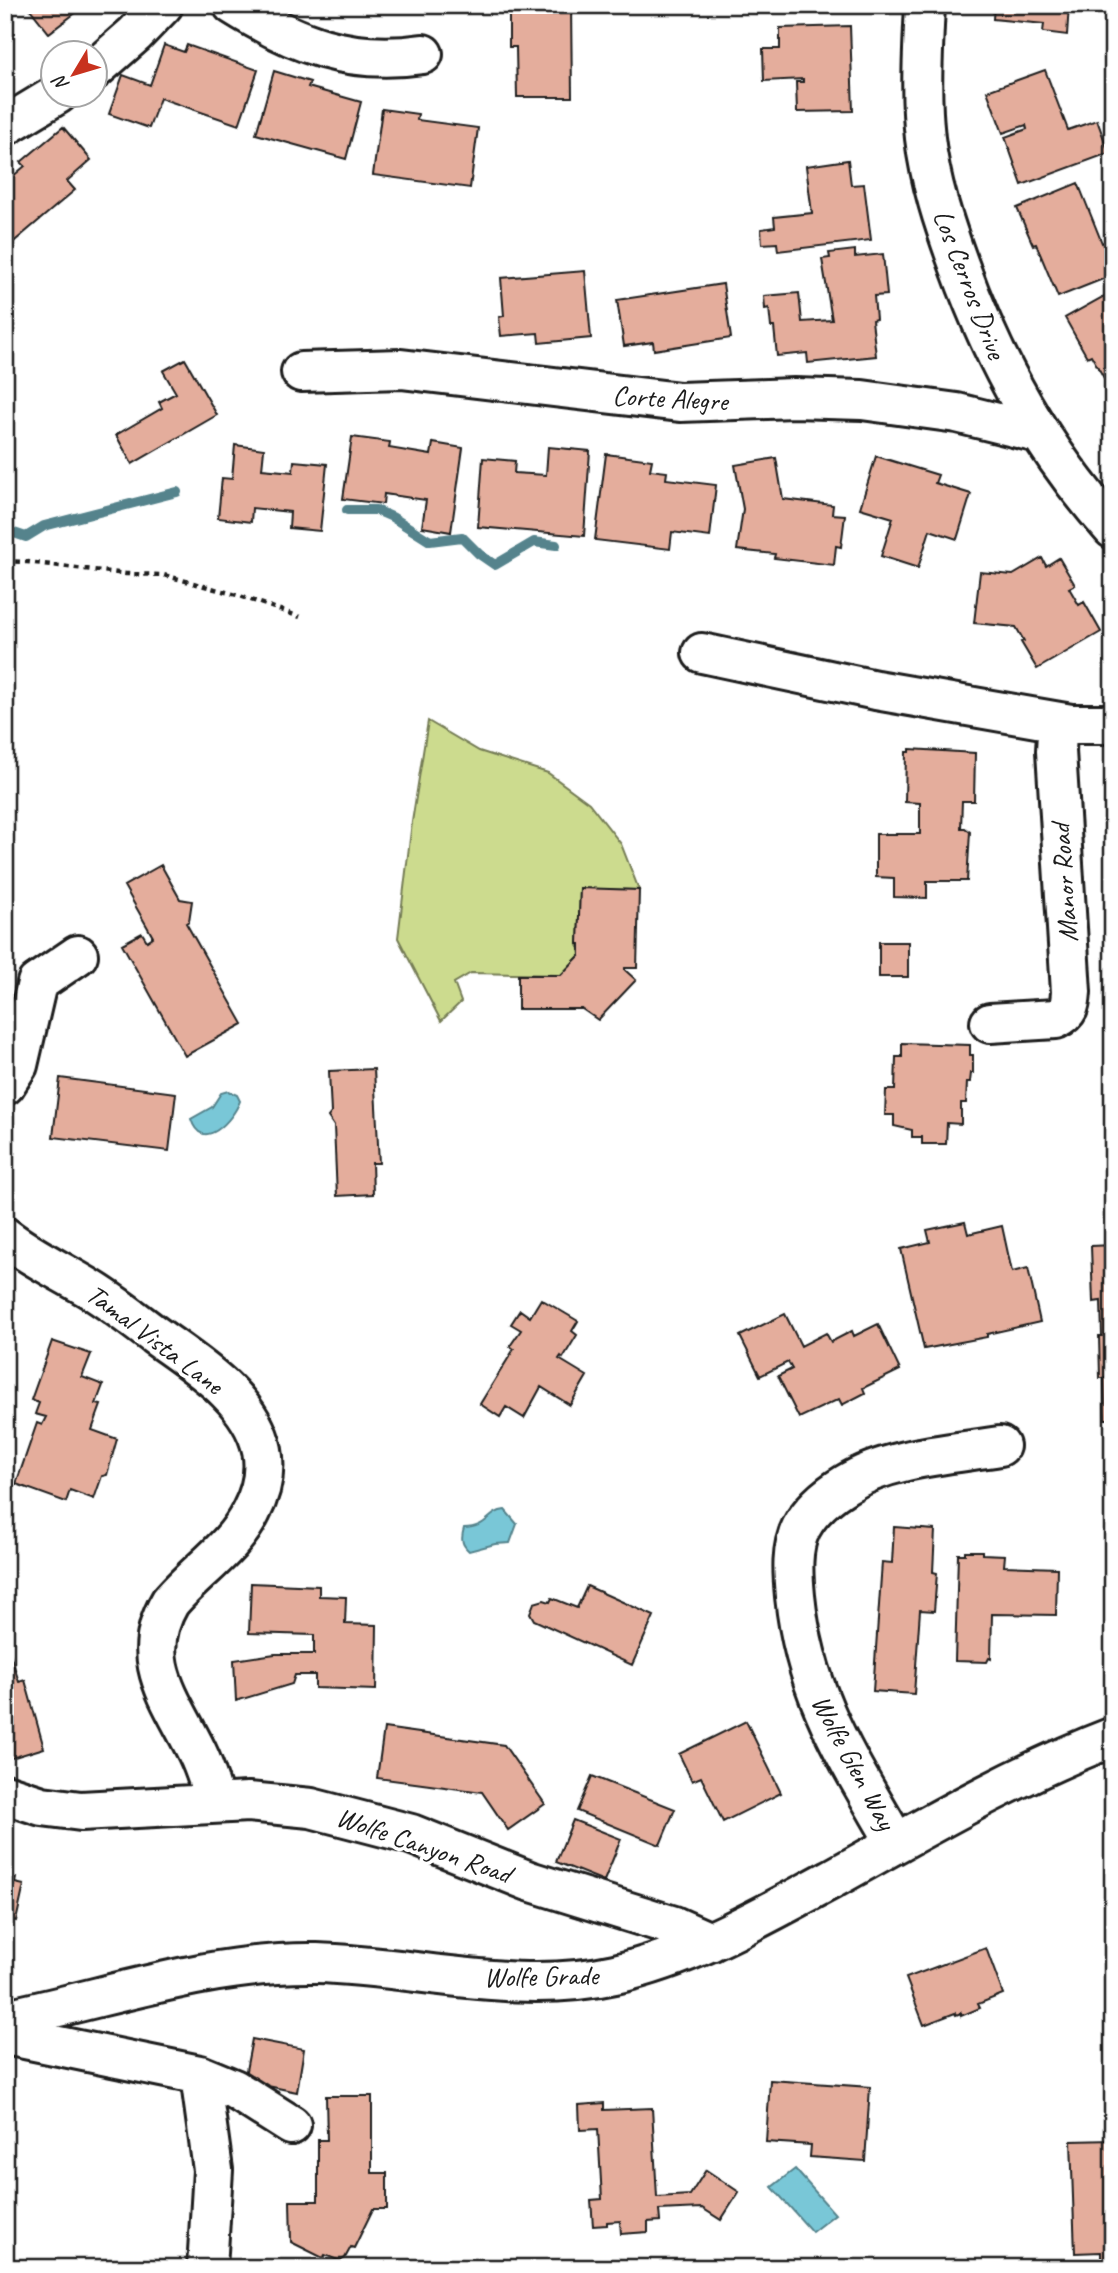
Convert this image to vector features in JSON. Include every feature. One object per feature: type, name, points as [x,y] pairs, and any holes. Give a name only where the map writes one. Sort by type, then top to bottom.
[{"type":"street","points":[[108,58],[163,5]]},
{"type":"street","points":[[233,5],[285,34],[341,54],[381,58],[423,54]]},
{"type":"street","name":"Los Cerros Drive","points":[[925,5],[922,99],[931,176],[954,252],[1001,368],[1038,433],[1079,490],[1113,529]]},
{"type":"street","points":[[5,126],[38,106]]},
{"type":"street","name":"Corte Alegre","points":[[301,372],[367,369],[424,371],[585,393],[680,402],[794,398],[862,400],[957,413],[1038,433]]},
{"type":"street","points":[[702,653],[876,690],[1071,724],[1113,723]]},
{"type":"street","name":"Manor Road","points":[[990,1023],[1056,1019],[1070,1008],[1056,751],[1057,733],[1071,724]]},
{"type":"street","points":[[5,1084],[18,1065],[37,983],[78,955]]},
{"type":"street","name":"Tamal Vista Lane","points":[[5,1237],[33,1258],[102,1297],[191,1361],[224,1388],[257,1435],[263,1466],[261,1484],[251,1511],[233,1539],[170,1602],[163,1614],[156,1642],[158,1672],[163,1688],[197,1751],[215,1802]]},
{"type":"street","name":"Wolfe Glen Way","points":[[896,1843],[837,1741],[812,1682],[798,1622],[793,1580],[795,1546],[800,1530],[811,1514],[848,1482],[901,1463],[1000,1446]]},
{"type":"street","name":"Wolfe Grade","points":[[5,2019],[195,1975],[253,1966],[317,1963],[499,1980],[561,1981],[587,1979],[638,1968],[710,1942],[1025,1776],[1113,1737]]},
{"type":"street","name":"Wolfe Canyon Road","points":[[5,1794],[42,1806],[81,1811],[215,1802],[268,1803],[311,1808],[377,1824],[441,1845],[556,1891],[674,1926],[710,1942]]},
{"type":"street","points":[[5,2035],[200,2075],[234,2089],[291,2125]]},
{"type":"street","points":[[200,2075],[213,2170],[207,2268]]},
{"type":"path","points":[[5,561],[126,574],[164,575],[237,595],[300,617]]},
{"type":"green space","points":[[428,721],[479,751],[548,773],[589,803],[621,844],[639,890],[580,889],[580,955],[561,975],[471,973],[454,983],[461,1002],[441,1021],[398,938]]},
{"type":"water","points":[[228,1091],[237,1095],[240,1101],[236,1109],[217,1130],[202,1134],[191,1119],[212,1107],[221,1093]]},
{"type":"water","points":[[505,1510],[517,1524],[510,1543],[469,1551],[464,1546],[464,1528],[483,1523],[499,1511]]},
{"type":"water","points":[[795,2169],[835,2214],[812,2232],[772,2187]]},
{"type":"building","points":[[27,5],[74,5],[78,11],[49,33]]},
{"type":"building","points":[[511,5],[571,5],[572,97],[517,97],[516,47],[509,47]]},
{"type":"building","points":[[994,5],[1069,5],[1067,35],[1043,32],[1044,24],[993,19]]},
{"type":"building","points":[[850,26],[853,111],[797,112],[796,82],[803,82],[803,79],[764,81],[763,49],[780,49],[780,28]]},
{"type":"building","points":[[164,45],[184,52],[187,45],[258,70],[239,125],[160,98],[149,128],[109,114],[123,75],[150,85]]},
{"type":"building","points":[[1045,70],[1068,130],[1097,120],[1109,153],[1022,185],[1005,137],[1027,129],[1026,125],[1003,133],[987,91]]},
{"type":"building","points":[[274,71],[310,82],[308,87],[361,102],[346,159],[256,134]]},
{"type":"building","points":[[382,109],[418,114],[417,120],[478,128],[470,188],[373,175]]},
{"type":"building","points":[[63,127],[91,160],[67,181],[75,190],[10,245],[5,239],[5,183],[25,166],[21,162]]},
{"type":"building","points":[[848,160],[851,185],[864,184],[871,240],[778,251],[777,243],[762,244],[761,229],[775,227],[774,217],[812,213],[806,166]]},
{"type":"building","points":[[1078,183],[1102,243],[1113,239],[1113,275],[1058,297],[1036,244],[1033,245],[1017,208]]},
{"type":"building","points":[[855,250],[855,257],[883,254],[887,295],[874,296],[876,319],[872,320],[876,356],[808,363],[807,353],[777,356],[774,327],[771,327],[769,308],[765,309],[764,296],[799,293],[802,322],[832,320],[822,259],[830,258],[829,253]]},
{"type":"building","points":[[585,271],[591,338],[539,343],[538,333],[501,336],[499,317],[504,316],[501,278]]},
{"type":"building","points":[[723,284],[731,338],[654,350],[653,342],[624,346],[617,300]]},
{"type":"building","points":[[1110,293],[1113,295],[1113,394],[1091,355],[1087,357],[1065,318]]},
{"type":"building","points":[[185,359],[217,415],[132,464],[116,435],[162,408],[159,402],[176,393],[163,371]]},
{"type":"building","points":[[352,437],[390,442],[389,448],[431,455],[433,443],[463,448],[451,532],[422,527],[426,500],[384,494],[383,504],[343,499]]},
{"type":"building","points":[[235,445],[264,449],[262,469],[293,472],[294,461],[327,464],[320,531],[289,528],[290,512],[252,508],[251,522],[218,518],[222,478],[232,479]]},
{"type":"building","points":[[548,447],[590,451],[584,536],[478,527],[483,458],[515,461],[514,473],[546,475]]},
{"type":"building","points":[[606,454],[652,460],[650,470],[667,472],[666,479],[716,485],[710,537],[672,532],[670,549],[595,540]]},
{"type":"building","points":[[876,456],[938,475],[935,483],[971,494],[957,539],[930,530],[918,568],[881,556],[893,518],[860,508]]},
{"type":"building","points":[[776,458],[783,499],[833,505],[832,514],[845,515],[841,547],[836,546],[834,565],[774,558],[775,554],[737,550],[743,509],[735,465]]},
{"type":"building","points":[[1042,558],[1046,566],[1059,558],[1075,585],[1069,588],[1079,605],[1084,602],[1101,632],[1037,669],[1021,642],[1024,641],[1016,627],[974,623],[980,572],[1013,575]]},
{"type":"building","points":[[910,749],[975,753],[974,801],[962,801],[961,828],[970,832],[967,881],[927,881],[927,898],[894,897],[894,878],[876,877],[876,834],[920,834],[920,803],[905,802],[906,752],[910,752]]},
{"type":"building","points":[[161,865],[180,899],[192,901],[189,921],[186,923],[243,1024],[185,1056],[122,944],[142,933],[147,941],[153,937],[124,886]]},
{"type":"building","points":[[580,888],[639,890],[637,968],[625,968],[636,980],[598,1020],[582,1009],[518,1009],[518,975],[561,975],[580,955]]},
{"type":"building","points":[[879,942],[908,942],[908,977],[879,977]]},
{"type":"building","points":[[902,1043],[970,1045],[973,1073],[970,1082],[967,1082],[966,1103],[961,1103],[961,1124],[947,1123],[946,1144],[922,1144],[922,1137],[912,1137],[912,1130],[894,1126],[894,1115],[885,1115],[886,1090],[895,1090],[896,1057],[902,1057]]},
{"type":"building","points":[[374,1069],[379,1163],[372,1163],[373,1194],[337,1196],[334,1126],[328,1117],[331,1113],[329,1071]]},
{"type":"building","points":[[60,1078],[176,1093],[169,1151],[53,1137]]},
{"type":"building","points":[[965,1222],[968,1234],[1002,1226],[1012,1272],[1028,1268],[1040,1322],[987,1334],[987,1337],[924,1349],[901,1249],[930,1242],[927,1230]]},
{"type":"building","points":[[1113,1245],[1113,1419],[1105,1419],[1104,1378],[1100,1378],[1101,1301],[1093,1302],[1091,1246]]},
{"type":"building","points":[[541,1299],[578,1321],[572,1331],[577,1335],[563,1358],[561,1356],[559,1359],[587,1376],[570,1405],[541,1387],[524,1418],[506,1407],[500,1417],[480,1404],[514,1349],[510,1346],[521,1330],[511,1324],[520,1310],[530,1317]]},
{"type":"building","points":[[785,1314],[801,1346],[826,1333],[831,1342],[852,1331],[854,1336],[878,1324],[900,1370],[863,1388],[865,1393],[842,1405],[839,1399],[799,1418],[778,1376],[792,1369],[788,1362],[760,1376],[740,1336]]},
{"type":"building","points":[[52,1341],[91,1354],[82,1377],[103,1385],[96,1404],[101,1405],[92,1430],[117,1439],[107,1475],[102,1476],[94,1499],[70,1490],[66,1502],[16,1484],[37,1423],[42,1425],[46,1417],[35,1414],[39,1403],[31,1400]]},
{"type":"building","points":[[894,1527],[935,1530],[933,1572],[937,1573],[934,1611],[920,1610],[914,1694],[873,1691],[882,1562],[892,1563]]},
{"type":"building","points":[[965,1551],[1005,1555],[1004,1566],[1057,1568],[1056,1615],[992,1614],[991,1659],[987,1662],[955,1661],[958,1554],[965,1554]]},
{"type":"building","points":[[251,1583],[319,1586],[319,1596],[346,1597],[345,1624],[377,1625],[376,1690],[315,1688],[315,1675],[295,1675],[292,1684],[236,1701],[234,1660],[275,1654],[314,1654],[314,1635],[249,1633]]},
{"type":"building","points":[[587,1586],[654,1616],[632,1665],[534,1620],[530,1613],[534,1603],[544,1600],[550,1602],[552,1598],[577,1608]]},
{"type":"building","points":[[5,1647],[8,1647],[19,1682],[25,1680],[44,1748],[5,1760]]},
{"type":"building","points":[[746,1721],[781,1793],[723,1822],[701,1777],[692,1781],[679,1754]]},
{"type":"building","points":[[384,1728],[504,1745],[545,1804],[508,1830],[482,1792],[377,1778]]},
{"type":"building","points":[[592,1776],[675,1809],[660,1845],[577,1811]]},
{"type":"building","points":[[573,1820],[621,1839],[604,1881],[556,1862]]},
{"type":"building","points":[[5,1876],[16,1878],[15,1883],[24,1885],[16,1921],[5,1918]]},
{"type":"building","points":[[986,1948],[1003,1994],[978,2004],[980,2008],[961,2016],[961,2013],[955,2013],[924,2025],[906,1978]]},
{"type":"building","points":[[252,2039],[304,2049],[297,2092],[244,2081]]},
{"type":"building","points":[[770,2080],[870,2087],[865,2161],[810,2157],[811,2145],[766,2142]]},
{"type":"building","points":[[326,2096],[372,2096],[372,2173],[387,2173],[387,2209],[373,2209],[354,2248],[351,2247],[340,2261],[325,2255],[323,2258],[291,2242],[290,2201],[318,2201],[318,2140],[327,2140]]},
{"type":"building","points":[[604,2103],[604,2110],[652,2108],[657,2197],[690,2195],[706,2170],[739,2192],[721,2220],[702,2208],[659,2210],[660,2221],[648,2222],[648,2232],[621,2234],[620,2221],[593,2226],[591,2200],[602,2199],[598,2129],[580,2130],[579,2105]]},
{"type":"building","points":[[1113,2140],[1113,2268],[1101,2268],[1101,2252],[1075,2253],[1071,2141]]},
{"type":"waterway","points":[[5,530],[26,537],[44,526],[177,492]]},
{"type":"waterway","points":[[347,510],[376,510],[430,541],[462,537],[495,565],[534,542],[556,545]]}]
